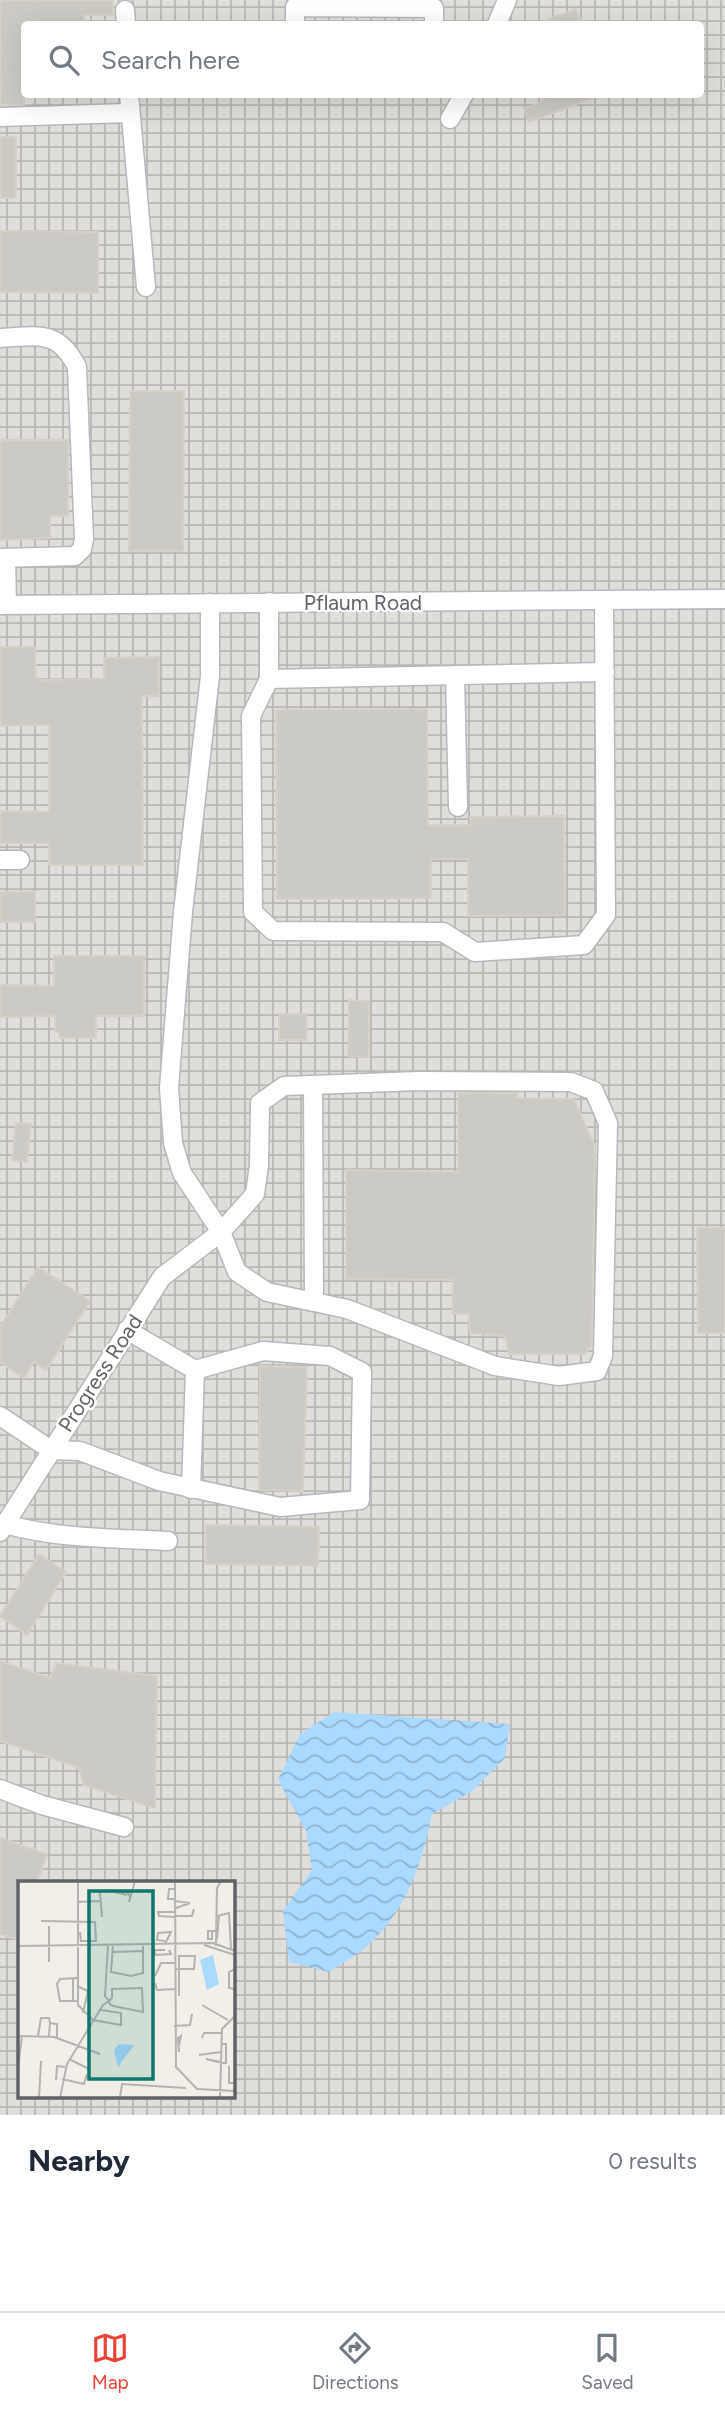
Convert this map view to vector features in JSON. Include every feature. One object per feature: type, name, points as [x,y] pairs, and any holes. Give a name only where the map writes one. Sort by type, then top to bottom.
[{"type":"street","points":[[498,21],[506,0]]},
{"type":"street","points":[[295,21],[295,7],[434,8],[434,21]]},
{"type":"street","points":[[129,98],[146,287]]},
{"type":"street","points":[[450,119],[462,98]]},
{"type":"street","points":[[0,117],[129,113]]},
{"type":"street","points":[[0,338],[43,336],[58,341],[69,350],[77,366],[85,539],[82,550],[75,556],[3,558],[4,604]]},
{"type":"street","name":"Pflaum Road","points":[[4,604],[725,599]]},
{"type":"street","points":[[269,602],[269,680],[251,716],[253,912],[273,931],[443,932],[475,952],[584,945],[606,915],[604,600]]},
{"type":"street","points":[[211,603],[210,676],[183,912],[169,1088],[173,1143],[182,1173],[221,1232],[237,1272],[267,1292],[314,1302],[347,1309],[400,1327],[495,1366],[559,1376],[597,1371],[603,1356],[608,1123],[594,1091],[571,1082],[419,1081],[313,1085],[314,1302]]},
{"type":"street","points":[[269,680],[605,672]]},
{"type":"street","points":[[455,676],[458,807]]},
{"type":"street","points":[[0,860],[20,860]]},
{"type":"street","name":"Progress Road","points":[[3,1528],[162,1277],[221,1232],[255,1194],[259,1165],[260,1103],[284,1086],[313,1085]]},
{"type":"street","points":[[0,1416],[51,1450],[80,1451],[159,1481],[191,1489],[280,1507],[360,1500],[362,1372],[330,1356],[263,1351],[195,1370],[127,1330]]},
{"type":"street","points":[[191,1489],[195,1370]]},
{"type":"street","points":[[3,1528],[76,1539],[168,1541]]},
{"type":"street","points":[[0,1789],[42,1805],[124,1827]]},
{"type":"shaded area","points":[[0,0],[725,0],[725,2115],[0,2115]]},
{"type":"water","points":[[334,1712],[510,1724],[505,1758],[471,1792],[432,1814],[418,1867],[394,1916],[370,1944],[329,1972],[289,1962],[283,1911],[312,1870],[306,1831],[278,1780],[300,1734]]},
{"type":"building","points":[[0,0],[113,0],[113,15],[84,15],[84,21],[21,21],[21,98],[24,98],[24,105],[0,105]]},
{"type":"building","points":[[576,9],[581,21],[544,21]]},
{"type":"building","points":[[543,98],[594,98],[529,122],[524,109],[544,101]]},
{"type":"building","points":[[0,137],[16,137],[16,198],[0,198]]},
{"type":"building","points":[[0,231],[98,232],[98,293],[0,292]]},
{"type":"building","points":[[130,391],[184,391],[183,551],[129,551]]},
{"type":"building","points":[[0,440],[68,440],[68,516],[50,516],[50,538],[0,540]]},
{"type":"building","points":[[0,647],[35,647],[36,680],[104,679],[104,658],[159,657],[159,696],[142,696],[143,865],[49,865],[49,843],[0,843],[0,811],[49,812],[49,725],[0,726]]},
{"type":"building","points":[[427,709],[428,825],[471,825],[470,817],[564,816],[565,915],[468,916],[468,859],[431,859],[431,898],[277,899],[276,710]]},
{"type":"building","points":[[0,892],[35,892],[35,922],[0,922]]},
{"type":"building","points":[[54,956],[144,956],[144,1016],[96,1016],[96,1038],[59,1038],[59,1032],[55,1032],[55,1016],[0,1017],[0,985],[54,986]]},
{"type":"building","points":[[349,1000],[369,1001],[369,1057],[348,1056]]},
{"type":"building","points":[[279,1014],[307,1014],[306,1040],[279,1040]]},
{"type":"building","points":[[458,1093],[518,1093],[517,1098],[574,1099],[595,1147],[592,1346],[584,1354],[509,1354],[505,1336],[470,1333],[469,1314],[452,1313],[453,1280],[346,1279],[346,1170],[458,1172]]},
{"type":"building","points":[[16,1123],[31,1124],[27,1162],[12,1160]]},
{"type":"building","points":[[697,1228],[725,1228],[725,1333],[698,1333]]},
{"type":"building","points":[[38,1267],[90,1301],[46,1370],[34,1362],[24,1378],[0,1362],[0,1327]]},
{"type":"building","points":[[260,1366],[307,1367],[303,1491],[259,1490]]},
{"type":"building","points":[[206,1525],[319,1527],[318,1566],[206,1564]]},
{"type":"building","points":[[39,1554],[66,1572],[27,1635],[0,1616]]},
{"type":"building","points":[[0,1661],[51,1678],[56,1663],[157,1676],[155,1808],[83,1785],[80,1768],[0,1741]]},
{"type":"building","points":[[0,1838],[47,1854],[37,1881],[18,1881],[18,1940],[0,1934]]}]
